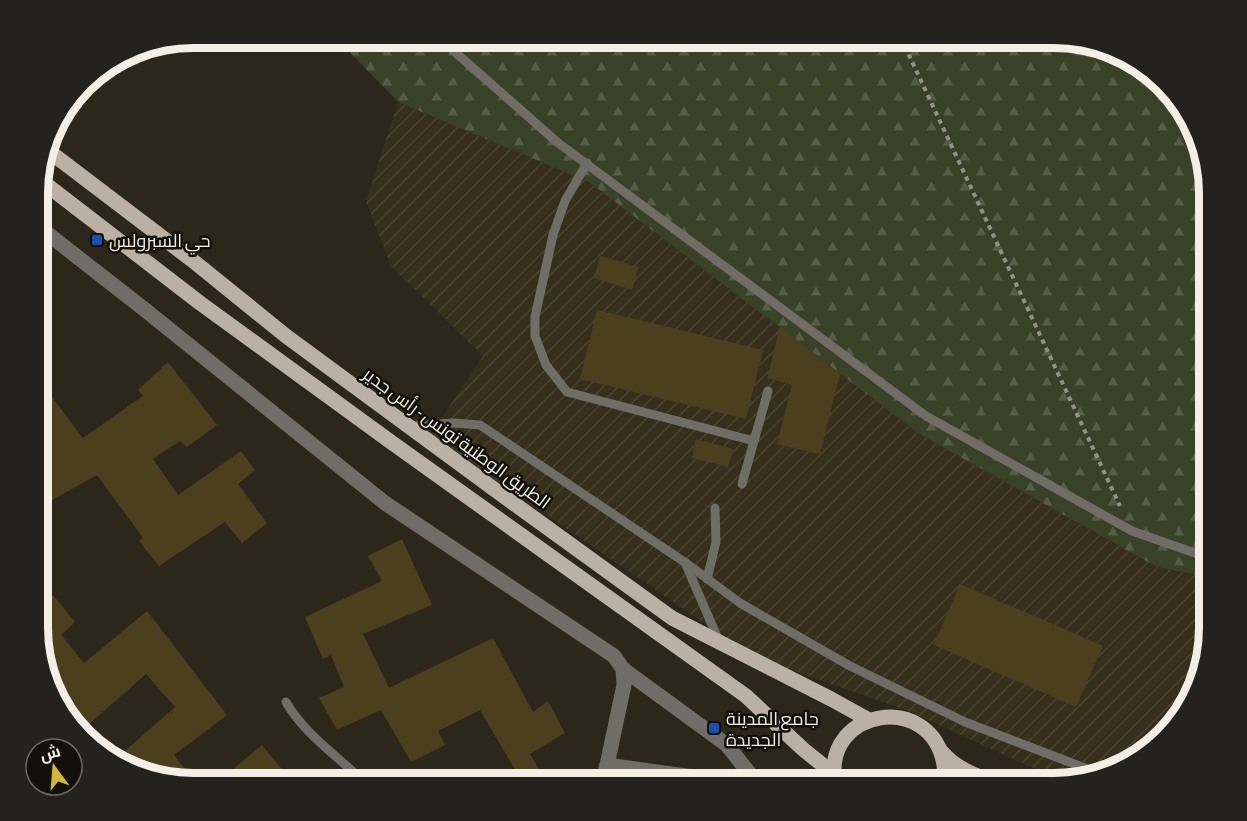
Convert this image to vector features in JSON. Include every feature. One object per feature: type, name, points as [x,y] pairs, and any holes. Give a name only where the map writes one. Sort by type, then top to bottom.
[{"type":"main road","name":"الطريق الوطنية تونس - رأس جدير","points":[[54,155],[192,260],[286,336],[672,618],[869,720]]},
{"type":"main road","points":[[48,186],[200,303],[746,696],[829,773]]},
{"type":"main road","points":[[834,773],[835,757],[843,741],[854,728],[869,720],[886,717],[902,718],[917,724],[930,734],[950,761],[970,773]]},
{"type":"main road","points":[[939,748],[944,773]]},
{"type":"street","points":[[48,234],[385,503],[614,656],[623,669],[727,745],[749,773]]},
{"type":"street","points":[[605,773],[624,686],[623,669]]},
{"type":"street","points":[[607,765],[664,773]]},
{"type":"lane","points":[[450,48],[557,142],[926,416],[1132,531],[1199,554]]},
{"type":"lane","points":[[586,163],[565,201],[553,235],[535,316],[535,336],[546,365],[567,392],[754,441]]},
{"type":"lane","points":[[742,484],[768,391]]},
{"type":"lane","points":[[408,426],[454,423],[480,425],[686,563],[740,603],[850,666],[965,722],[1087,769]]},
{"type":"lane","points":[[707,579],[716,542],[715,508]]},
{"type":"lane","points":[[686,563],[720,643]]},
{"type":"lane","points":[[286,702],[309,732],[354,773]]},
{"type":"path","points":[[906,48],[1132,531]]},
{"type":"shaded area","points":[[398,102],[589,182],[919,434],[1157,567],[1199,575],[1199,637],[1196,656],[1191,675],[1175,709],[1157,731],[1127,754],[1092,768],[1063,773],[1044,773],[908,711],[752,656],[430,435],[483,356],[391,266],[366,202]]},
{"type":"green space","points":[[346,48],[1054,48],[1092,53],[1127,67],[1157,90],[1180,121],[1191,146],[1199,184],[1199,575],[1157,567],[919,434],[589,182],[398,102]]},
{"type":"building","points":[[600,256],[639,267],[632,290],[594,278]]},
{"type":"building","points":[[597,310],[763,350],[746,419],[580,379]]},
{"type":"building","points":[[780,327],[840,374],[820,454],[777,444],[792,385],[767,378]]},
{"type":"building","points":[[168,362],[217,425],[187,447],[180,441],[153,459],[178,495],[241,451],[255,470],[238,484],[267,523],[242,543],[225,522],[159,566],[139,541],[143,538],[97,475],[48,502],[48,392],[83,438],[143,396],[138,390]]},
{"type":"building","points":[[696,439],[733,449],[728,467],[692,458]]},
{"type":"building","points":[[402,539],[432,605],[363,634],[389,688],[493,638],[533,712],[548,701],[565,733],[530,754],[541,773],[517,773],[480,710],[438,731],[445,745],[411,762],[381,710],[337,730],[319,698],[344,687],[331,655],[323,659],[305,617],[382,581],[368,556]]},
{"type":"building","points":[[960,584],[1103,646],[1076,707],[934,645]]},
{"type":"building","points":[[53,595],[75,622],[61,635],[84,663],[147,611],[227,715],[174,755],[188,773],[155,768],[122,754],[175,707],[146,674],[88,725],[64,695],[56,675],[49,647],[48,600]]},
{"type":"building","points":[[262,745],[285,773],[228,773]]},
{"type":"place","name":"حي السبرولس","points":[[97,240]]},
{"type":"place","name":"جامع المدينة الجديدة","points":[[714,728]]}]
